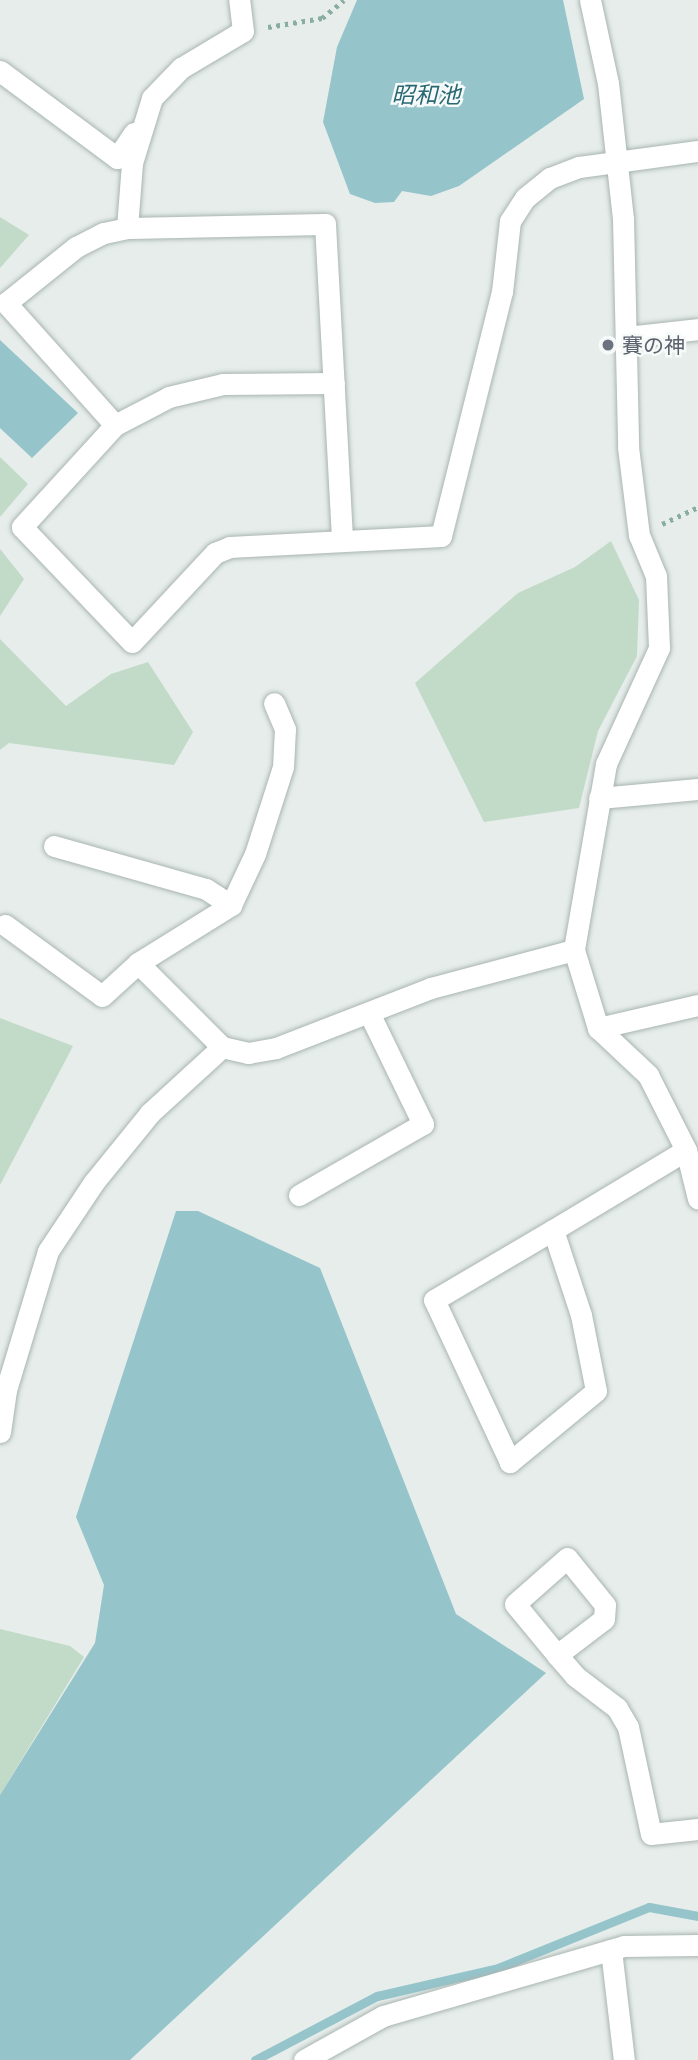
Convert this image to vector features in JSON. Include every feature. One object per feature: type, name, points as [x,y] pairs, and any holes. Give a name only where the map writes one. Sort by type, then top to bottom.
[{"type":"street","points":[[127,228],[132,163],[152,98],[181,68],[243,31],[239,0]]},
{"type":"street","points":[[590,0],[608,83],[617,164],[626,337],[628,447],[639,535],[656,576],[659,648],[606,764],[574,950],[598,1028],[649,1075],[686,1150],[698,1199]]},
{"type":"street","points":[[0,71],[117,158],[147,114]]},
{"type":"street","points":[[334,383],[223,384],[169,397],[115,425],[22,527],[132,642],[215,553],[230,547],[441,536],[502,292],[510,222],[525,198],[550,178],[579,167],[698,151]]},
{"type":"street","points":[[115,425],[6,303],[76,247],[127,228],[325,224],[342,541]]},
{"type":"street","points":[[626,337],[698,329]]},
{"type":"street","points":[[5,925],[103,996],[138,963],[231,905],[255,854],[283,767],[285,729],[274,703]]},
{"type":"street","points":[[599,798],[698,789]]},
{"type":"street","points":[[54,846],[206,889],[231,905]]},
{"type":"street","points":[[138,963],[222,1047],[248,1053],[276,1048],[430,989],[574,950]]},
{"type":"street","points":[[598,1028],[698,1005]]},
{"type":"street","points":[[299,1195],[423,1124],[369,1013]]},
{"type":"street","points":[[0,1432],[6,1390],[48,1251],[94,1182],[150,1113],[222,1047]]},
{"type":"street","points":[[553,1230],[581,1315],[596,1391],[510,1462],[434,1300],[686,1150]]},
{"type":"street","points":[[557,1655],[604,1619],[605,1605],[567,1558],[515,1604],[557,1655],[575,1676],[617,1708],[628,1727],[650,1834],[698,1829]]},
{"type":"street","points":[[304,2060],[383,2015],[624,1945],[698,1945]]},
{"type":"street","points":[[611,1950],[624,2060]]},
{"type":"path","points":[[243,31],[322,18],[344,0]]},
{"type":"path","points":[[639,535],[698,507]]},
{"type":"green space","points":[[0,217],[29,235],[0,268]]},
{"type":"green space","points":[[0,457],[28,484],[0,517]]},
{"type":"green space","points":[[611,541],[639,600],[637,656],[598,731],[579,808],[484,822],[415,683],[518,593],[575,567]]},
{"type":"green space","points":[[0,549],[24,579],[0,616]]},
{"type":"green space","points":[[0,639],[66,706],[111,674],[148,662],[193,732],[174,765],[9,743],[0,750]]},
{"type":"green space","points":[[0,1018],[73,1046],[0,1185]]},
{"type":"green space","points":[[0,1629],[70,1646],[84,1657],[0,1795]]},
{"type":"water","name":"昭和池","points":[[357,0],[563,0],[584,99],[459,186],[431,196],[402,191],[394,202],[375,203],[350,194],[323,122],[337,47]]},
{"type":"water","points":[[0,340],[78,413],[32,458],[0,428]]},
{"type":"water","points":[[176,1211],[198,1211],[320,1268],[456,1614],[546,1673],[130,2060],[0,2060],[0,1795],[95,1643],[104,1585],[76,1517]]},
{"type":"waterway","points":[[255,2060],[377,1996],[498,1968],[649,1907],[698,1916]]},
{"type":"place","name":"賽の神","points":[[608,345]]}]
